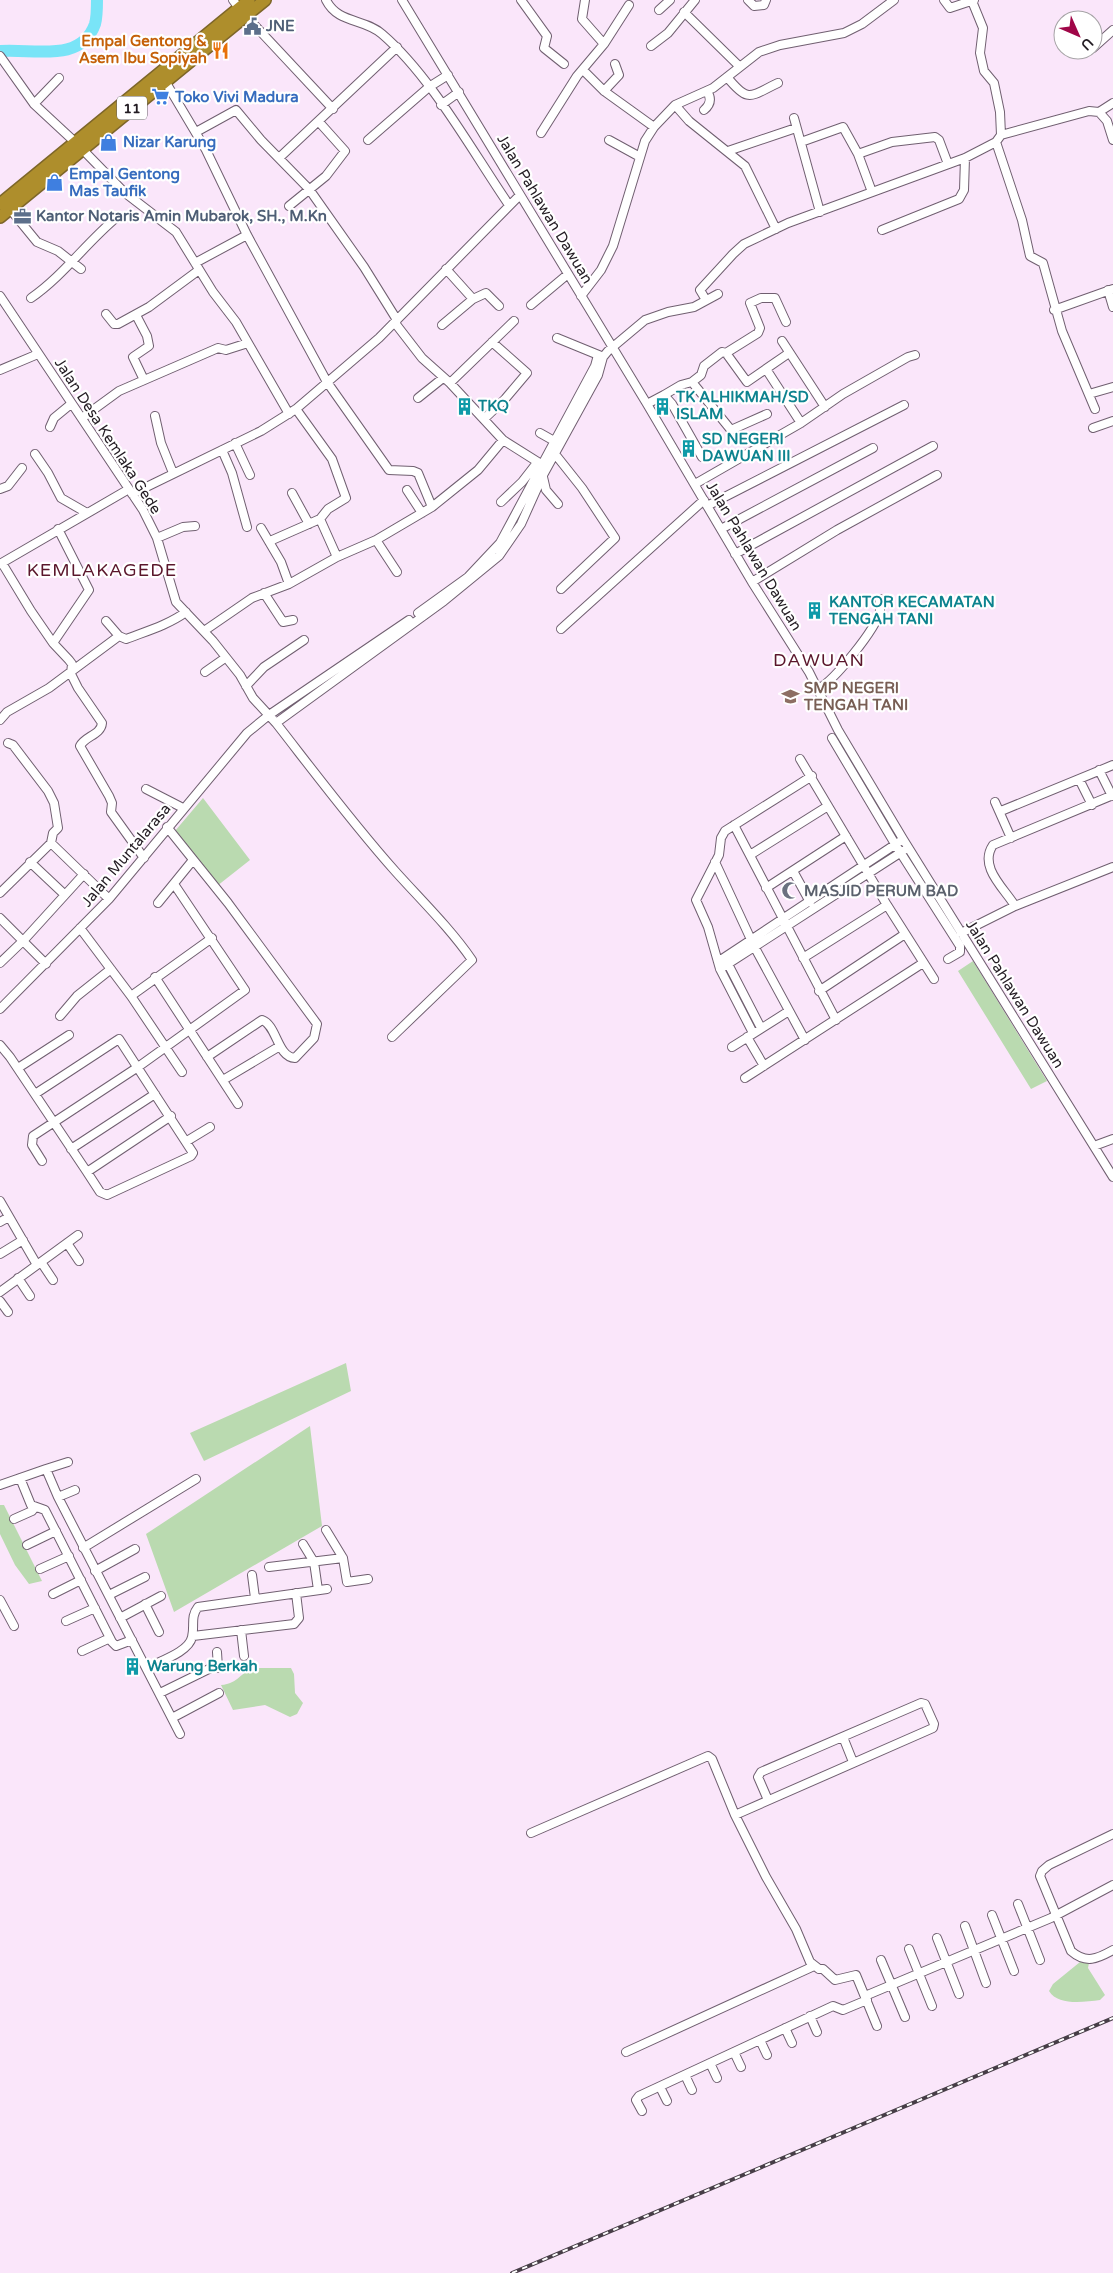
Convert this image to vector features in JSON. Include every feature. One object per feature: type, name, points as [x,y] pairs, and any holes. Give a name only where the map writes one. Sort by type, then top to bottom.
[{"type":"highway","name":"11","points":[[0,217],[5,206],[165,81],[249,0]]},
{"type":"highway","name":"11","points":[[239,8],[265,0]]},
{"type":"highway","name":"11","points":[[75,151],[199,47]]},
{"type":"street","points":[[326,0],[334,12],[342,18],[375,29],[397,47],[429,88],[445,102],[511,203]]},
{"type":"street","name":"Jalan Pahlawan Dawuan","points":[[402,0],[582,296],[604,354],[647,404],[695,484],[703,503],[818,689],[838,730],[961,933],[1113,1177]]},
{"type":"street","points":[[521,0],[548,36],[544,48],[564,64]]},
{"type":"street","points":[[586,0],[581,17],[604,44]]},
{"type":"street","points":[[660,10],[670,0]]},
{"type":"street","points":[[748,0],[754,6],[764,5],[766,0]]},
{"type":"street","points":[[647,123],[675,105],[707,91],[759,52],[780,44],[844,33],[862,24],[894,0]]},
{"type":"street","points":[[944,0],[950,8],[973,0],[983,28],[980,54],[984,71],[994,83],[996,89],[1001,135]]},
{"type":"street","points":[[651,46],[668,33],[692,1]]},
{"type":"street","points":[[540,133],[583,70],[604,44],[629,5]]},
{"type":"street","points":[[239,8],[333,109]]},
{"type":"street","points":[[684,12],[739,66]]},
{"type":"street","points":[[1103,39],[1113,30]]},
{"type":"street","points":[[279,158],[397,47]]},
{"type":"street","points":[[1,57],[34,104],[75,151],[176,232],[236,322],[289,414]]},
{"type":"street","points":[[604,91],[619,75],[615,64]]},
{"type":"street","points":[[583,70],[604,91],[647,123]]},
{"type":"street","points":[[368,140],[429,88],[448,75]]},
{"type":"street","points":[[727,77],[741,94],[745,96],[751,96],[778,83]]},
{"type":"street","points":[[34,104],[59,78]]},
{"type":"street","points":[[165,81],[196,132],[218,173],[247,236],[327,382],[389,470],[413,471],[418,474],[432,507]]},
{"type":"street","points":[[704,110],[710,104],[707,91]]},
{"type":"street","points":[[445,102],[459,92]]},
{"type":"street","points":[[1099,112],[1113,103]]},
{"type":"street","points":[[675,105],[700,130],[745,166],[776,229]]},
{"type":"street","points":[[196,132],[235,109],[248,126],[308,189],[364,267],[396,322],[422,358],[450,383],[503,440],[539,463]]},
{"type":"street","points":[[706,300],[700,290],[744,244],[776,229],[965,158],[996,142],[1001,135],[1089,111],[1099,112],[1108,120],[1113,140]]},
{"type":"street","points":[[794,118],[820,212]]},
{"type":"street","points":[[289,206],[331,172],[345,151],[319,122]]},
{"type":"street","points":[[582,296],[601,270],[613,246],[645,141],[647,123]]},
{"type":"street","points":[[801,142],[843,127],[858,154],[872,192]]},
{"type":"street","points":[[728,151],[796,128]]},
{"type":"street","points":[[858,154],[892,142],[935,137],[939,140],[948,164]]},
{"type":"street","points":[[609,140],[640,157]]},
{"type":"street","points":[[996,142],[1022,220],[1030,256],[1043,262],[1054,310],[1070,355],[1095,409]]},
{"type":"street","points":[[882,230],[959,200],[964,190],[965,158]]},
{"type":"street","points":[[144,858],[111,812],[112,803],[109,796],[80,746],[83,741],[93,736],[102,725],[78,688],[70,670],[72,664],[53,643],[1,564],[87,513],[222,450],[289,414],[396,322],[520,195]]},
{"type":"street","points":[[5,206],[37,242],[58,251],[81,269]]},
{"type":"street","points":[[31,298],[44,289],[90,241],[116,218]]},
{"type":"street","points":[[106,314],[116,325],[136,315],[149,307],[197,266],[247,236]]},
{"type":"street","points":[[446,269],[473,299]]},
{"type":"street","points":[[531,305],[568,274]]},
{"type":"street","points":[[1054,310],[1110,290],[1113,307]]},
{"type":"street","points":[[442,325],[473,299],[486,293],[499,306]]},
{"type":"street","points":[[501,502],[557,443],[595,366],[604,354],[645,320],[668,312],[694,307],[718,294]]},
{"type":"street","name":"Jalan Desa Kemlaka Gede","points":[[0,296],[82,418],[157,538],[176,602],[204,631],[226,658],[253,698],[396,872],[472,960],[392,1037]]},
{"type":"street","points":[[647,404],[681,385],[692,382],[701,375],[704,366],[722,352],[726,353],[759,330],[750,303],[761,298],[775,298],[786,322]]},
{"type":"street","points":[[136,315],[148,339],[148,346],[133,357],[144,380]]},
{"type":"street","points":[[450,383],[514,321]]},
{"type":"street","points":[[557,338],[604,354]]},
{"type":"street","points":[[782,341],[825,407]]},
{"type":"street","points":[[484,419],[505,399],[526,374],[492,342]]},
{"type":"street","points":[[82,418],[120,391],[144,380],[218,348],[226,350],[248,344]]},
{"type":"street","points":[[726,353],[748,382],[789,353]]},
{"type":"street","points":[[0,370],[38,354]]},
{"type":"street","points":[[695,484],[801,423],[843,394],[908,357],[915,355]]},
{"type":"street","points":[[766,369],[801,423]]},
{"type":"street","points":[[418,398],[443,378]]},
{"type":"street","points":[[692,382],[731,430],[767,414]]},
{"type":"street","points":[[1089,394],[1113,387]]},
{"type":"street","points":[[664,395],[672,404],[702,457]]},
{"type":"street","points":[[50,426],[54,418],[72,404]]},
{"type":"street","points":[[561,629],[703,503],[904,405]]},
{"type":"street","points":[[270,541],[320,519],[328,509],[346,498],[332,459],[296,409]]},
{"type":"street","points":[[155,416],[162,442],[174,473]]},
{"type":"street","points":[[1093,428],[1113,421]]},
{"type":"street","points":[[540,433],[557,443]]},
{"type":"street","points":[[204,631],[238,606],[264,593],[289,584],[337,557],[376,540],[432,507],[478,470],[503,440]]},
{"type":"street","points":[[236,443],[250,475]]},
{"type":"street","points":[[443,598],[483,571],[509,544],[555,454],[557,443]]},
{"type":"street","points":[[735,554],[933,446]]},
{"type":"street","points":[[721,530],[873,448]]},
{"type":"street","points":[[222,450],[232,472],[247,528]]},
{"type":"street","points":[[35,454],[48,473],[61,498],[87,513]]},
{"type":"street","points":[[555,454],[582,488],[615,538],[561,589]]},
{"type":"street","points":[[443,598],[493,553],[539,463]]},
{"type":"street","points":[[0,489],[8,486],[22,468]]},
{"type":"street","points":[[543,475],[546,490],[558,504]]},
{"type":"street","points":[[752,582],[837,530],[937,475]]},
{"type":"street","points":[[407,490],[422,513]]},
{"type":"street","points":[[292,493],[309,524]]},
{"type":"street","points":[[320,519],[337,557]]},
{"type":"street","points":[[157,538],[176,529],[195,526]]},
{"type":"street","points":[[261,528],[270,541],[289,584]]},
{"type":"street","points":[[53,643],[89,590],[58,529]]},
{"type":"street","points":[[376,540],[397,572]]},
{"type":"street","points":[[264,593],[283,622],[293,620]]},
{"type":"street","name":"Jalan Muntalarasa","points":[[0,1009],[46,964],[83,932],[109,899],[170,830],[183,808],[247,733],[272,719],[443,598]]},
{"type":"street","points":[[818,689],[827,684],[872,628],[880,611],[880,599]]},
{"type":"street","points":[[106,621],[119,636],[126,639],[171,623],[186,612]]},
{"type":"street","points":[[0,720],[7,712],[49,688],[70,670],[119,636]]},
{"type":"street","points":[[246,686],[264,667],[304,640]]},
{"type":"street","points":[[206,672],[226,658]]},
{"type":"street","points":[[832,738],[895,844],[960,946],[960,952],[948,959]]},
{"type":"street","points":[[0,893],[50,844],[53,833],[58,828],[54,803],[41,781],[13,745],[8,743]]},
{"type":"street","points":[[800,758],[887,905],[934,979]]},
{"type":"street","points":[[1001,811],[1113,764]]},
{"type":"street","points":[[1015,906],[991,873],[989,862],[993,845],[1092,806],[1112,796],[1099,770]]},
{"type":"street","points":[[764,1066],[720,965],[708,927],[696,900],[720,852],[722,834],[812,776]]},
{"type":"street","points":[[1079,779],[1092,806]]},
{"type":"street","points":[[146,789],[183,808]]},
{"type":"street","points":[[995,802],[1001,811],[1011,838]]},
{"type":"street","points":[[750,855],[828,806]]},
{"type":"street","points":[[734,825],[836,1020]]},
{"type":"street","points":[[170,830],[314,1018],[317,1030],[314,1038],[297,1057],[292,1058],[280,1046],[268,1024],[262,1020],[207,1057]]},
{"type":"street","points":[[766,888],[846,836]]},
{"type":"street","points":[[720,965],[866,869],[895,844],[904,839]]},
{"type":"street","points":[[50,844],[109,899]]},
{"type":"street","points":[[784,923],[810,902],[866,869],[901,853],[909,847]]},
{"type":"street","points":[[158,903],[193,860]]},
{"type":"street","points":[[30,862],[64,894]]},
{"type":"street","points":[[716,862],[753,943],[805,1040]]},
{"type":"street","points":[[961,933],[1015,906],[1113,867]]},
{"type":"street","points":[[793,871],[810,902]]},
{"type":"street","points":[[1,960],[24,940],[84,874]]},
{"type":"street","points":[[42,1161],[32,1145],[32,1139],[36,1134],[138,1067],[245,990],[212,938],[174,884]]},
{"type":"street","points":[[802,958],[887,905]]},
{"type":"street","points":[[0,918],[46,964]]},
{"type":"street","points":[[83,932],[131,996],[164,1048],[182,1072]]},
{"type":"street","points":[[819,990],[905,934]]},
{"type":"street","points":[[131,996],[212,938]]},
{"type":"street","points":[[720,965],[728,964],[753,943]]},
{"type":"street","points":[[745,1078],[923,963]]},
{"type":"street","points":[[728,964],[761,1028]]},
{"type":"street","points":[[60,1016],[77,996],[111,969]]},
{"type":"street","points":[[155,977],[238,1104]]},
{"type":"street","points":[[732,1047],[789,1011]]},
{"type":"street","points":[[18,1068],[69,1035]]},
{"type":"street","points":[[0,1045],[18,1068],[34,1094],[100,1192],[107,1195],[192,1156],[193,1153],[187,1141],[119,1039],[34,1094]]},
{"type":"street","points":[[223,1080],[280,1046]]},
{"type":"street","points":[[71,1149],[155,1094]]},
{"type":"street","points":[[86,1172],[171,1116]]},
{"type":"street","points":[[187,1141],[210,1127]]},
{"type":"street","points":[[1094,1146],[1113,1139]]},
{"type":"street","points":[[0,1201],[23,1240],[53,1280]]},
{"type":"street","points":[[0,1222],[9,1217]]},
{"type":"street","points":[[0,1292],[78,1235]]},
{"type":"street","points":[[0,1254],[23,1240]]},
{"type":"street","points":[[67,1243],[79,1261]]},
{"type":"street","points":[[18,1278],[30,1296]]},
{"type":"street","points":[[0,1301],[8,1312]]},
{"type":"street","points":[[0,1485],[68,1462]]},
{"type":"street","points":[[46,1469],[83,1548],[180,1734]]},
{"type":"street","points":[[20,1478],[32,1505],[45,1510],[110,1638],[116,1646],[132,1640]]},
{"type":"street","points":[[83,1548],[196,1479]]},
{"type":"street","points":[[58,1497],[75,1490]]},
{"type":"street","points":[[14,1519],[32,1511],[36,1507]]},
{"type":"street","points":[[326,1530],[343,1558],[347,1582],[368,1579]]},
{"type":"street","points":[[27,1545],[56,1531]]},
{"type":"street","points":[[147,1668],[187,1647],[193,1636],[192,1618],[198,1607],[322,1590],[314,1562],[303,1544]]},
{"type":"street","points":[[96,1571],[135,1550]]},
{"type":"street","points":[[40,1569],[69,1556]]},
{"type":"street","points":[[269,1567],[343,1558]]},
{"type":"street","points":[[252,1575],[255,1598]]},
{"type":"street","points":[[108,1595],[144,1577]]},
{"type":"street","points":[[53,1594],[81,1580]]},
{"type":"street","points":[[193,1636],[294,1624],[299,1618],[296,1593]]},
{"type":"street","points":[[120,1618],[161,1596]]},
{"type":"street","points":[[0,1600],[14,1626]]},
{"type":"street","points":[[145,1604],[159,1632]]},
{"type":"street","points":[[66,1621],[95,1608]]},
{"type":"street","points":[[241,1630],[244,1656]]},
{"type":"street","points":[[82,1651],[110,1638]]},
{"type":"street","points":[[160,1694],[218,1667],[217,1652]]},
{"type":"street","points":[[172,1718],[218,1693]]},
{"type":"street","points":[[735,1815],[934,1728],[934,1724],[923,1702],[758,1774],[768,1800]]},
{"type":"street","points":[[843,1737],[853,1762]]},
{"type":"street","points":[[531,1833],[708,1756],[712,1759],[735,1815],[814,1966]]},
{"type":"street","points":[[1113,1834],[1042,1871],[1040,1876],[1071,1950],[1080,1958],[1098,1958],[1113,1950]]},
{"type":"street","points":[[642,2111],[637,2098],[833,2006],[843,2010],[891,1985],[1028,1928],[1113,1885]]},
{"type":"street","points":[[1018,1904],[1040,1960]]},
{"type":"street","points":[[992,1915],[1014,1971]]},
{"type":"street","points":[[965,1926],[986,1982]]},
{"type":"street","points":[[937,1938],[959,1994]]},
{"type":"street","points":[[909,1949],[932,2006]]},
{"type":"street","points":[[881,1960],[905,2017]]},
{"type":"street","points":[[626,2052],[814,1966],[823,1969],[835,1980],[855,1974],[877,2026]]},
{"type":"street","points":[[810,2016],[817,2032]]},
{"type":"street","points":[[785,2028],[792,2044]]},
{"type":"street","points":[[760,2040],[767,2055]]},
{"type":"street","points":[[734,2052],[741,2067]]},
{"type":"street","points":[[710,2063],[717,2078]]},
{"type":"street","points":[[685,2075],[692,2090]]},
{"type":"street","points":[[660,2087],[667,2102]]},
{"type":"green space","points":[[203,798],[250,860],[217,886],[175,831]]},
{"type":"green space","points":[[973,961],[1047,1081],[1031,1089],[958,971]]},
{"type":"green space","points":[[346,1363],[351,1391],[204,1461],[190,1433]]},
{"type":"green space","points":[[310,1426],[322,1526],[174,1612],[146,1534]]},
{"type":"green space","points":[[0,1505],[4,1505],[42,1581],[29,1584],[15,1565],[0,1534]]},
{"type":"green space","points":[[256,1668],[291,1668],[294,1674],[295,1693],[303,1703],[297,1714],[290,1717],[265,1705],[233,1710],[221,1685],[232,1682],[246,1672]]},
{"type":"green space","points":[[1080,1962],[1089,1963],[1088,1968],[1105,1995],[1100,2000],[1079,2002],[1065,2001],[1053,1996],[1049,1991],[1053,1984]]},
{"type":"waterway","points":[[0,51],[54,51],[79,45],[88,37],[95,24],[97,0]]},
{"type":"railway","points":[[512,2273],[1113,2018]]},
{"type":"place","name":"JNE","points":[[252,26]]},
{"type":"place","name":"Empal Gentong & Asem Ibu Sopiyah","points":[[221,50]]},
{"type":"place","name":"Toko Vivi Madura","points":[[161,97]]},
{"type":"place","name":"Nizar Karung","points":[[109,142]]},
{"type":"place","name":"Empal Gentong Mas Taufik","points":[[55,183]]},
{"type":"place","name":"Kantor Notaris Amin Mubarok, SH., M.Kn","points":[[22,216]]},
{"type":"place","name":"TKQ","points":[[464,406]]},
{"type":"place","name":"TK ALHIKMAH/SD ISLAM","points":[[662,406]]},
{"type":"place","name":"SD NEGERI DAWUAN III","points":[[688,448]]},
{"type":"place","name":"KANTOR KECAMATAN TENGAH TANI","points":[[815,611]]},
{"type":"place","name":"SMP NEGERI TENGAH TANI","points":[[790,697]]},
{"type":"place","name":"MASJID PERUM BAD","points":[[790,891]]},
{"type":"place","name":"Warung Berkah","points":[[133,1666]]},
{"type":"district","name":"KEMLAKAGEDE","points":[[102,570]]},
{"type":"district","name":"DAWUAN","points":[[819,660]]}]
